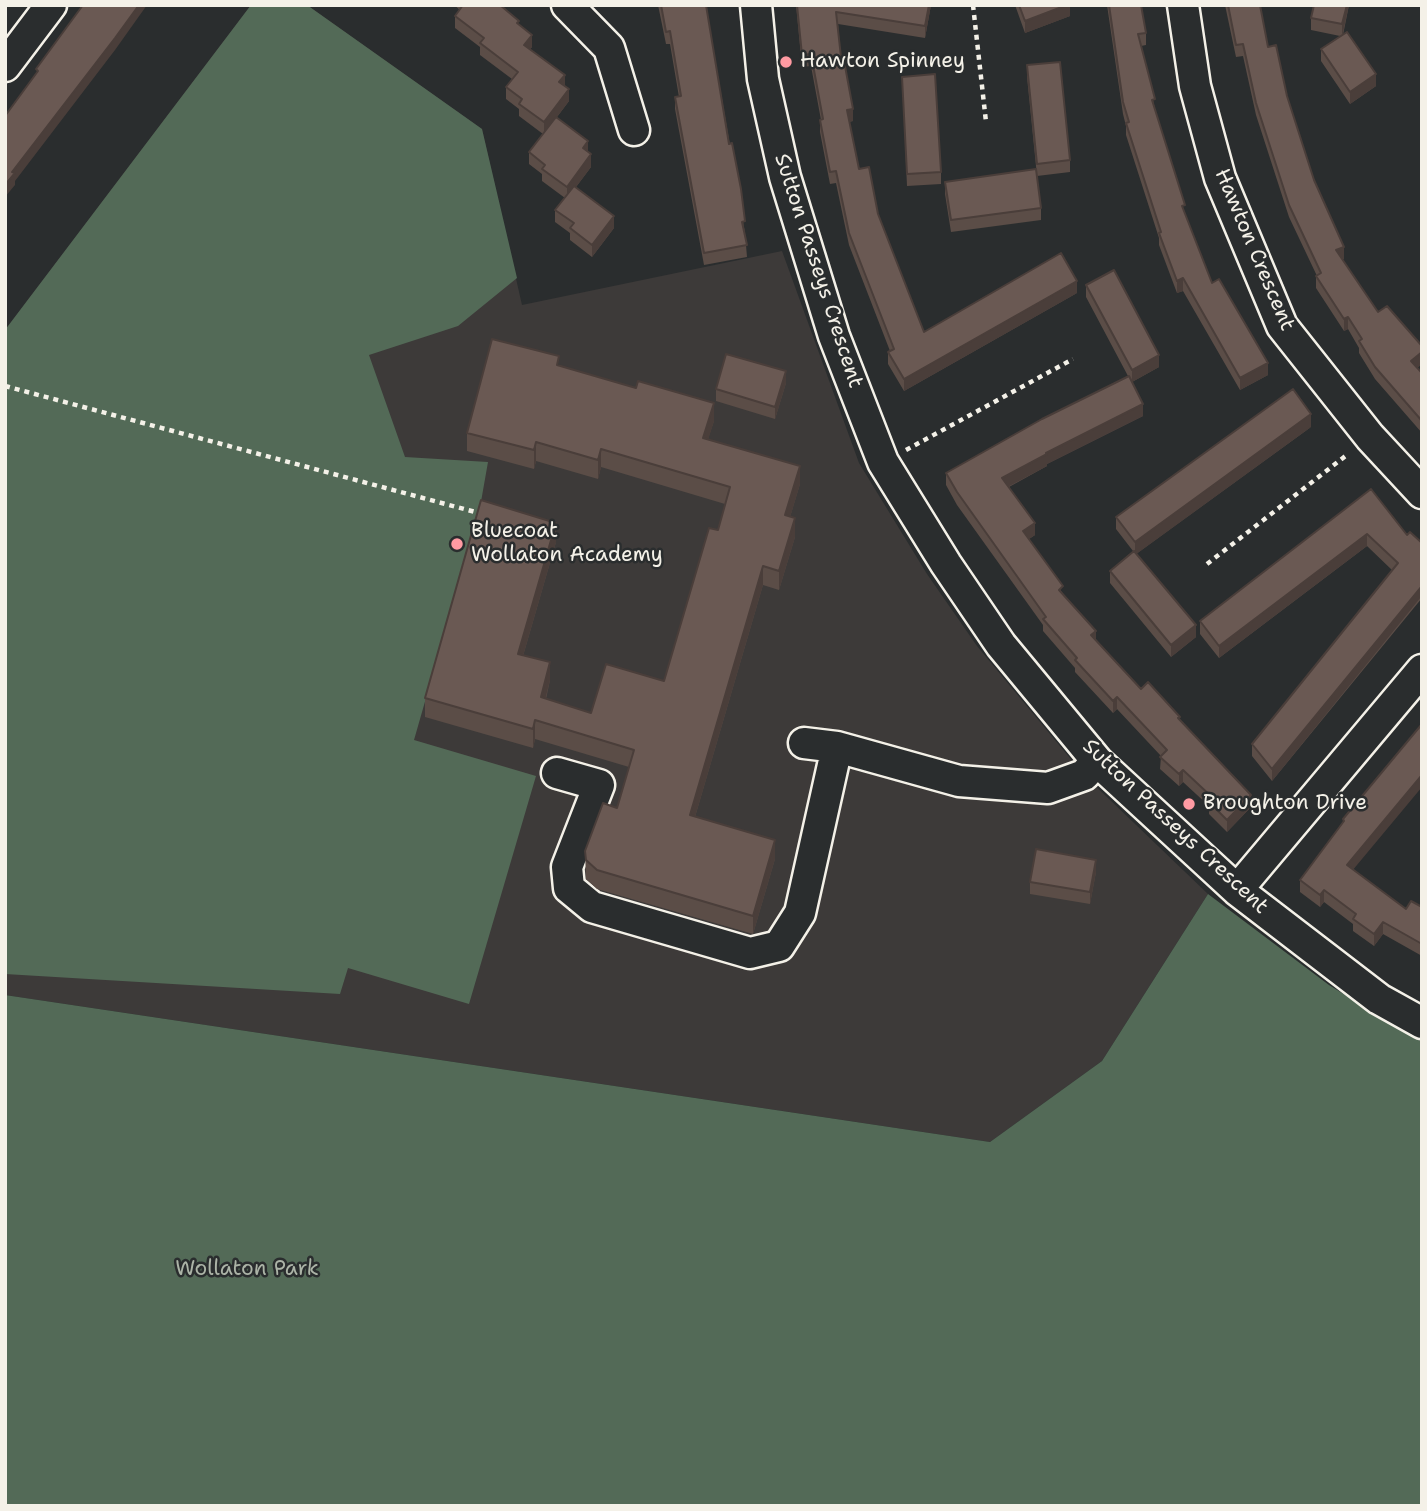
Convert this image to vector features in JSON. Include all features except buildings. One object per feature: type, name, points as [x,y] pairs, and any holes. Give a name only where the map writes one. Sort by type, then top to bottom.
[{"type":"street","points":[[5,65],[51,5]]},
{"type":"street","points":[[567,5],[609,48],[634,130]]},
{"type":"street","name":"Sutton Passeys Crescent","points":[[756,5],[763,79],[785,177],[834,336],[883,462],[946,564],[1001,645],[1097,761],[1237,890],[1379,999],[1422,1023]]},
{"type":"street","name":"Hawton Crescent","points":[[1183,5],[1195,86],[1220,178],[1282,326],[1370,436],[1422,493]]},
{"type":"street","points":[[1237,890],[1422,670]]},
{"type":"street","points":[[804,743],[836,747],[959,781],[1048,788],[1084,775],[1097,761]]},
{"type":"street","points":[[557,773],[599,785],[567,867],[569,888],[592,907],[750,953],[779,946],[800,913],[836,747]]},
{"type":"path","points":[[973,5],[986,122]]},
{"type":"path","points":[[883,462],[1073,359]]},
{"type":"path","points":[[5,386],[479,513]]},
{"type":"path","points":[[1207,564],[1370,436]]},
{"type":"shaded area","name":"Bluecoat Wollaton Academy","points":[[251,5],[307,5],[482,129],[522,305],[782,251],[859,463],[927,574],[977,646],[1084,775],[1208,894],[1102,1061],[990,1142],[5,995],[5,330]]},
{"type":"green space","points":[[251,5],[307,5],[482,129],[517,278],[458,326],[369,355],[405,457],[488,462],[479,513],[414,740],[536,776],[469,1004],[348,968],[340,994],[5,974],[5,330]]},
{"type":"green space","name":"Wollaton Park","points":[[1208,894],[1329,985],[1422,1042],[1422,1506],[5,1506],[5,995],[990,1142],[1102,1061]]},
{"type":"place","name":"Hawton Spinney","points":[[786,62]]},
{"type":"place","name":"Bluecoat Wollaton Academy","points":[[457,544]]},
{"type":"place","name":"Broughton Drive","points":[[1189,804]]}]
